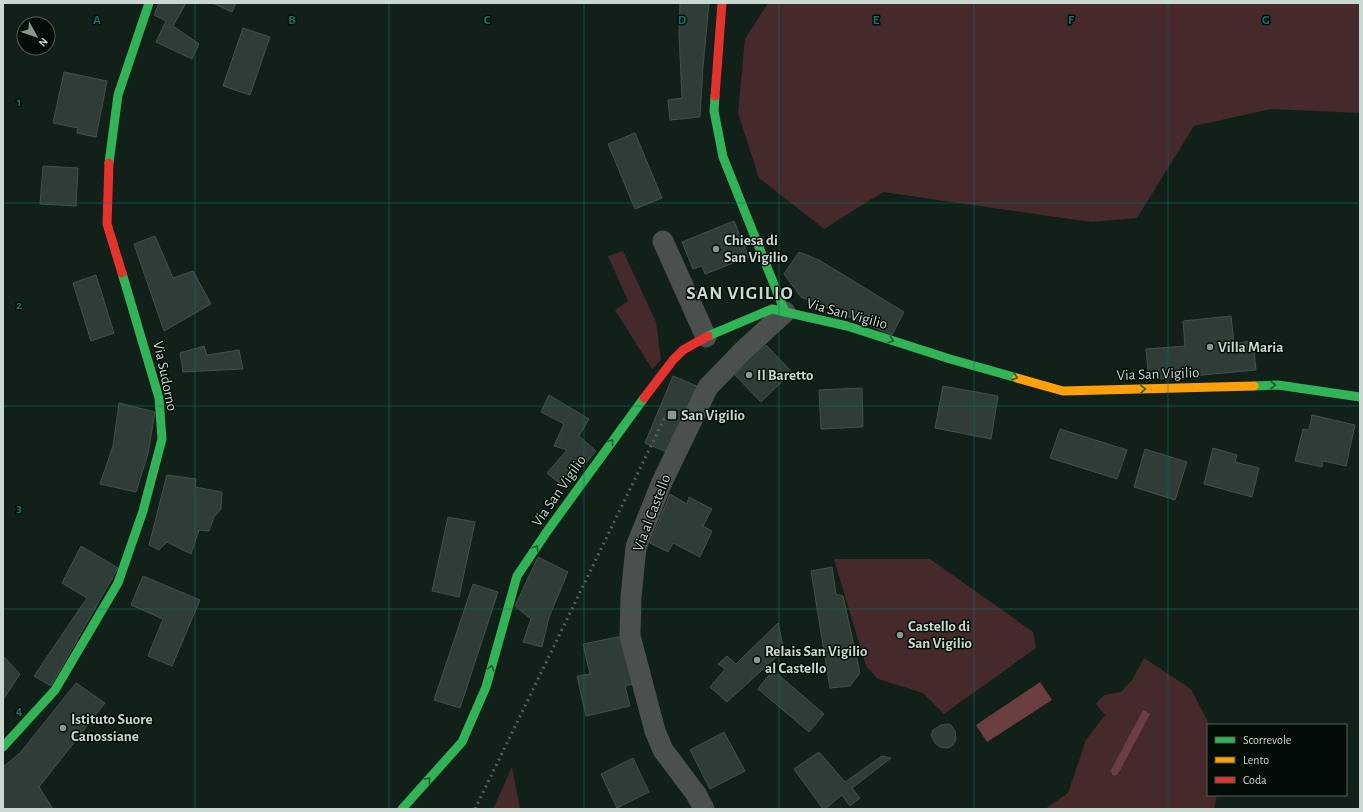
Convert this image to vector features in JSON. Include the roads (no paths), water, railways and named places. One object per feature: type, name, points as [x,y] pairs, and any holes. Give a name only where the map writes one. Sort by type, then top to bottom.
[{"type":"street","name":"Via Sudorno","points":[[3,746],[55,690],[118,583],[143,511],[162,439],[159,398],[140,330],[107,224],[109,155],[118,95],[149,3]]},
{"type":"street","points":[[722,3],[714,111],[723,157],[785,312]]},
{"type":"street","points":[[663,241],[706,337]]},
{"type":"street","name":"Via San Vigilio","points":[[402,809],[462,742],[486,687],[517,576],[548,530],[623,426],[673,360],[683,350],[706,337],[772,309],[847,326],[950,359],[1064,391],[1278,385],[1360,397]]},
{"type":"street","name":"Via al Castello","points":[[704,809],[696,794],[663,750],[655,731],[630,636],[631,598],[636,547],[662,482],[708,387],[742,352],[785,312]]},
{"type":"railway","points":[[475,809],[665,417]]},
{"type":"place","name":"Chiesa di San Vigilio","points":[[716,249]]},
{"type":"place","name":"Villa Maria","points":[[1210,347]]},
{"type":"place","name":"Il Baretto","points":[[749,375]]},
{"type":"place","name":"San Vigilio","points":[[672,415]]},
{"type":"place","name":"Castello di San Vigilio","points":[[900,635]]},
{"type":"place","name":"Relais San Vigilio al Castello","points":[[757,660]]},
{"type":"place","name":"Istituto Suore Canossiane","points":[[63,728]]},
{"type":"district","name":"SAN VIGILIO","points":[[740,293]]}]
